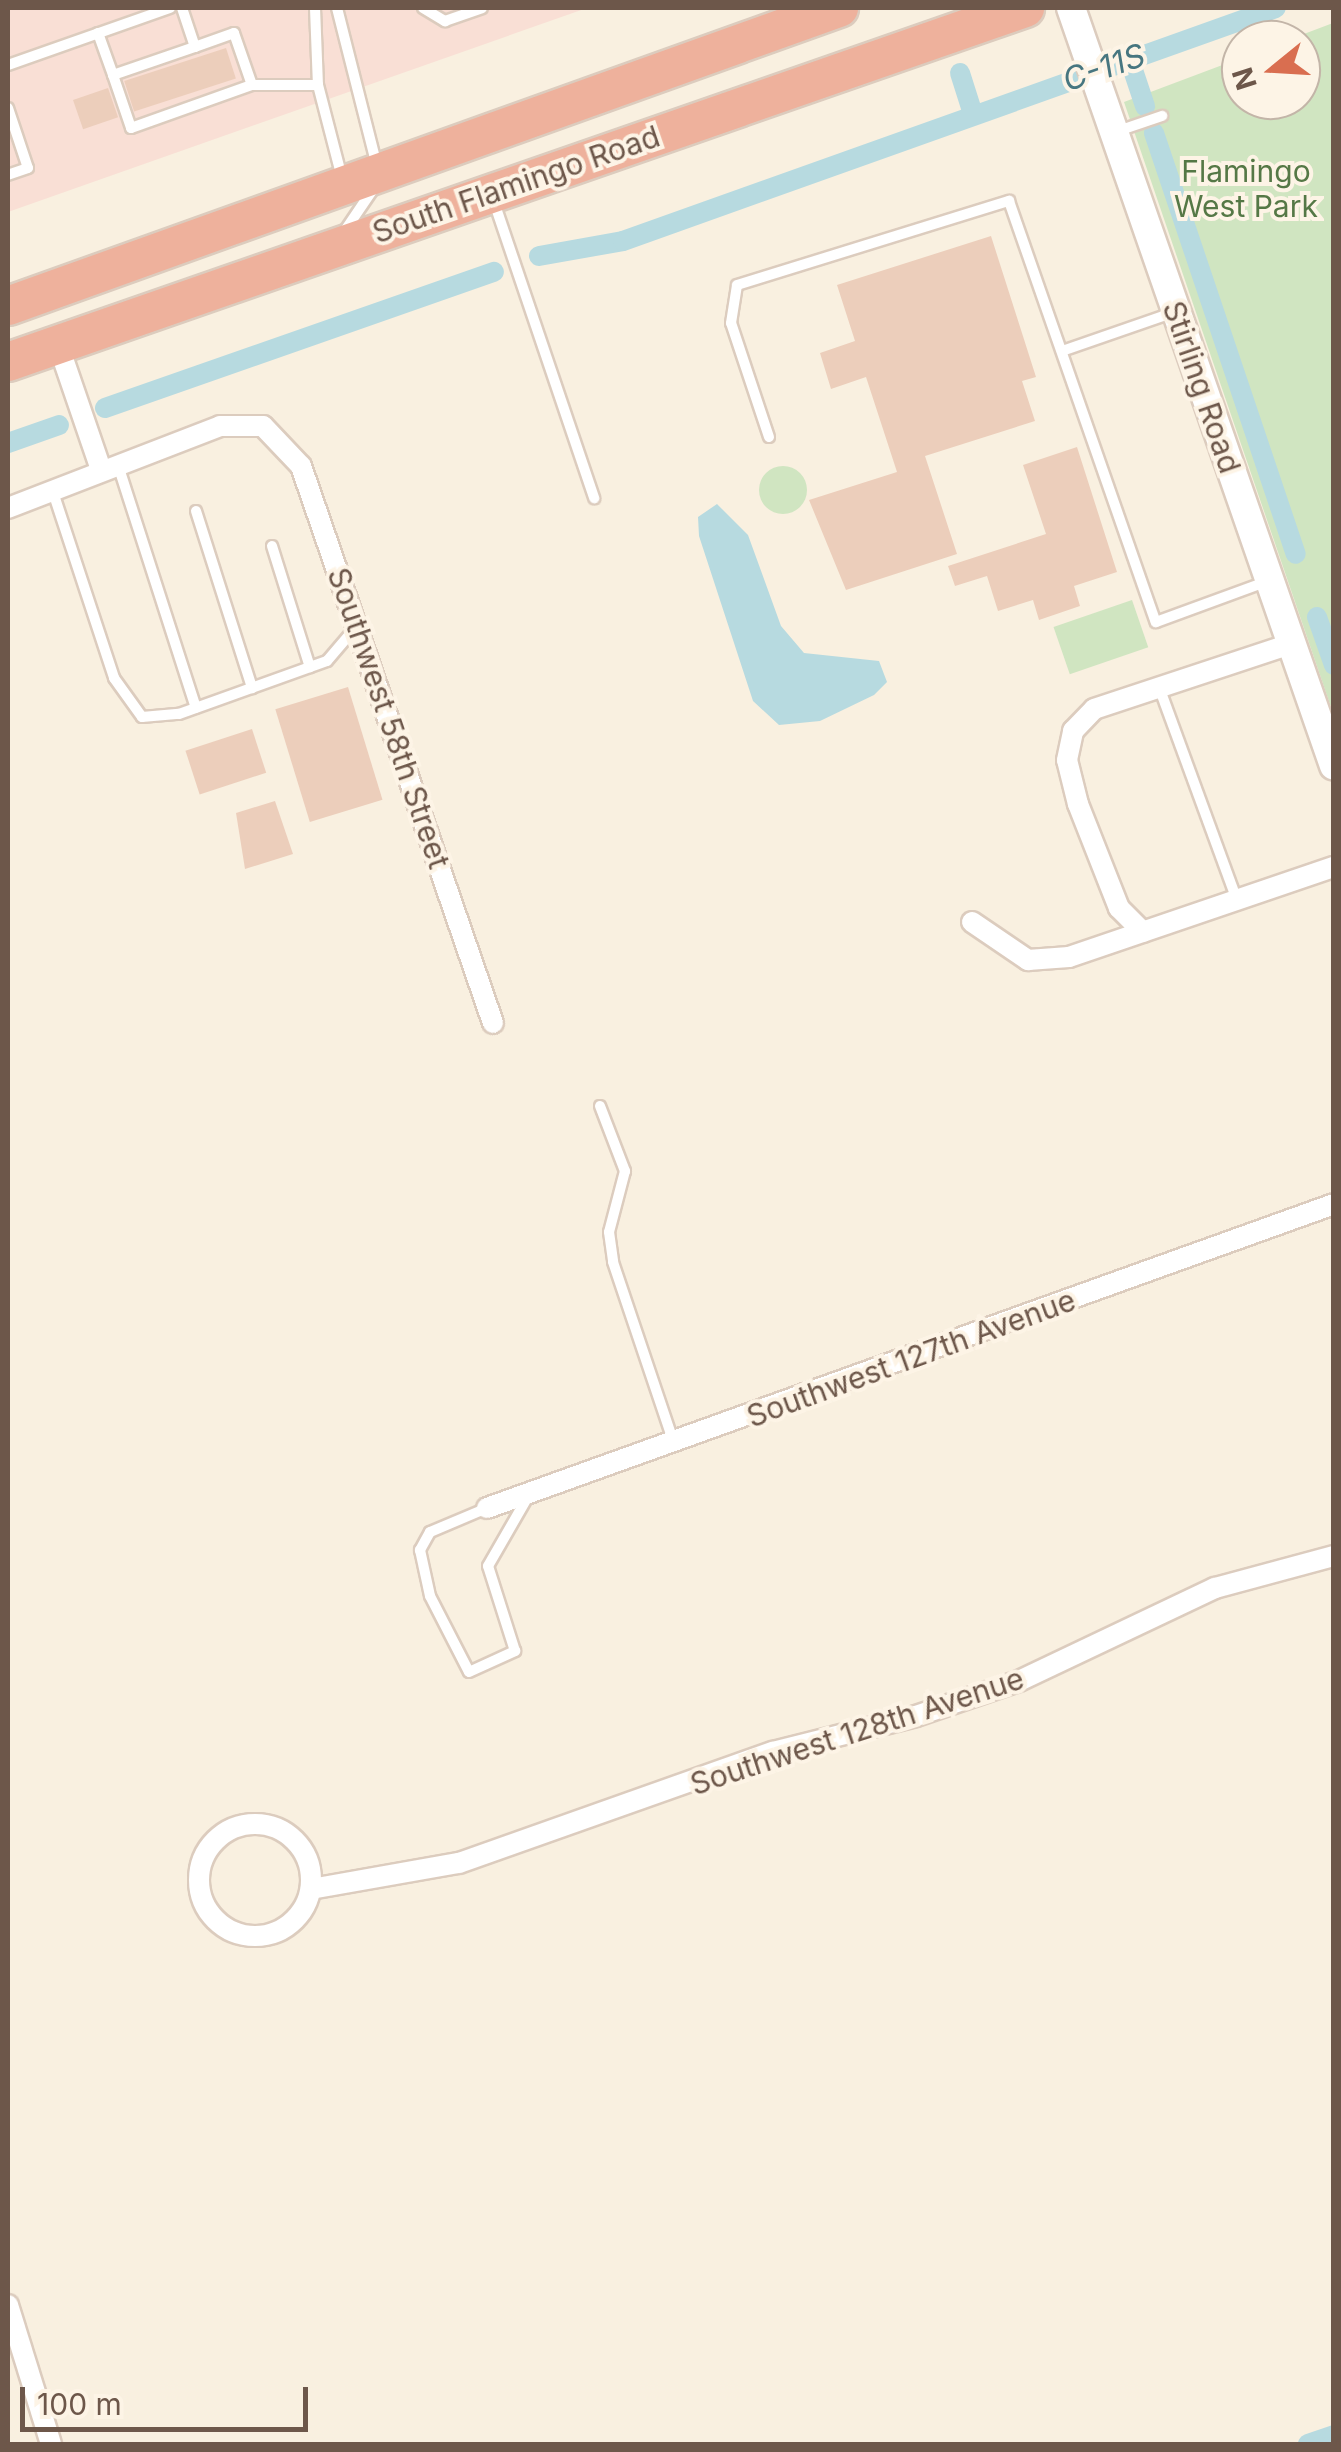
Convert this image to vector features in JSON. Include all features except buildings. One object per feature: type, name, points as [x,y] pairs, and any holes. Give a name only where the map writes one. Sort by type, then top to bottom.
[{"type":"highway","name":"South Flamingo Road","points":[[8,306],[839,8]]},
{"type":"highway","name":"South Flamingo Road","points":[[8,362],[1026,8]]},
{"type":"street","name":"Stirling Road","points":[[1071,8],[1334,766]]},
{"type":"street","points":[[8,508],[108,464],[58,344]]},
{"type":"street","name":"Southwest 58th Street","points":[[108,464],[220,426],[262,426],[301,466],[358,622],[493,1023]]},
{"type":"street","points":[[1143,932],[1119,908],[1067,760],[1073,731],[1094,709],[1291,644]]},
{"type":"street","points":[[972,922],[1028,960],[1143,932],[1334,867]]},
{"type":"street","name":"Southwest 127th Avenue","points":[[487,1508],[1334,1204]]},
{"type":"street","name":"Southwest 128th Avenue","points":[[310,1889],[459,1864],[561,1832],[756,1758],[1019,1680],[1216,1588],[1334,1556]]},
{"type":"street","points":[[260,1823],[294,1838],[310,1889],[283,1928],[236,1932],[202,1898],[202,1861],[225,1832],[260,1823]]},
{"type":"street","points":[[8,2305],[52,2444]]},
{"type":"lane","points":[[8,65],[170,8]]},
{"type":"lane","points":[[182,8],[195,46]]},
{"type":"lane","points":[[316,8],[318,85],[372,203],[320,252]]},
{"type":"lane","points":[[337,8],[362,179]]},
{"type":"lane","points":[[424,8],[434,22],[479,8]]},
{"type":"lane","points":[[98,33],[131,128],[252,85],[318,85]]},
{"type":"lane","points":[[113,76],[234,33],[252,85]]},
{"type":"lane","points":[[8,108],[28,168],[8,176]]},
{"type":"lane","points":[[1111,122],[1162,116]]},
{"type":"lane","points":[[491,194],[594,498]]},
{"type":"lane","points":[[769,438],[731,323],[737,285],[995,199],[1018,210],[1156,622],[1269,581]]},
{"type":"lane","points":[[1065,350],[1176,312]]},
{"type":"lane","points":[[108,464],[196,708]]},
{"type":"lane","points":[[52,488],[123,698],[142,717],[196,708],[310,667],[342,650],[358,622]]},
{"type":"lane","points":[[196,511],[252,688]]},
{"type":"lane","points":[[272,546],[310,667]]},
{"type":"lane","points":[[1159,688],[1237,901]]},
{"type":"lane","points":[[600,1106],[626,1171],[608,1232],[614,1262],[674,1444]]},
{"type":"lane","points":[[487,1508],[430,1532],[420,1550],[430,1596],[469,1672],[515,1651],[488,1566],[530,1494]]},
{"type":"shaded area","points":[[8,8],[587,8],[8,212]]},
{"type":"green space","name":"Flamingo West Park","points":[[1333,23],[1333,713],[1124,102],[1221,66],[1221,120],[1321,120],[1321,28]]},
{"type":"green space","points":[[783,466],[800,473],[807,490],[800,507],[783,514],[766,507],[759,490],[766,473]]},
{"type":"green space","points":[[1132,600],[1148,647],[1070,674],[1054,627]]},
{"type":"water","points":[[717,504],[748,535],[781,626],[804,653],[879,661],[887,682],[874,695],[820,721],[779,725],[753,701],[699,536],[698,517]]},
{"type":"waterway","points":[[539,256],[623,241],[1276,8]]},
{"type":"waterway","points":[[1129,58],[1145,106]]},
{"type":"waterway","name":"C-11S","points":[[960,73],[973,114]]},
{"type":"waterway","points":[[1154,133],[1296,554]]},
{"type":"waterway","points":[[105,408],[494,272]]},
{"type":"waterway","points":[[8,443],[59,425]]},
{"type":"waterway","points":[[1317,617],[1334,665]]},
{"type":"waterway","points":[[1308,2444],[1334,2435]]}]
